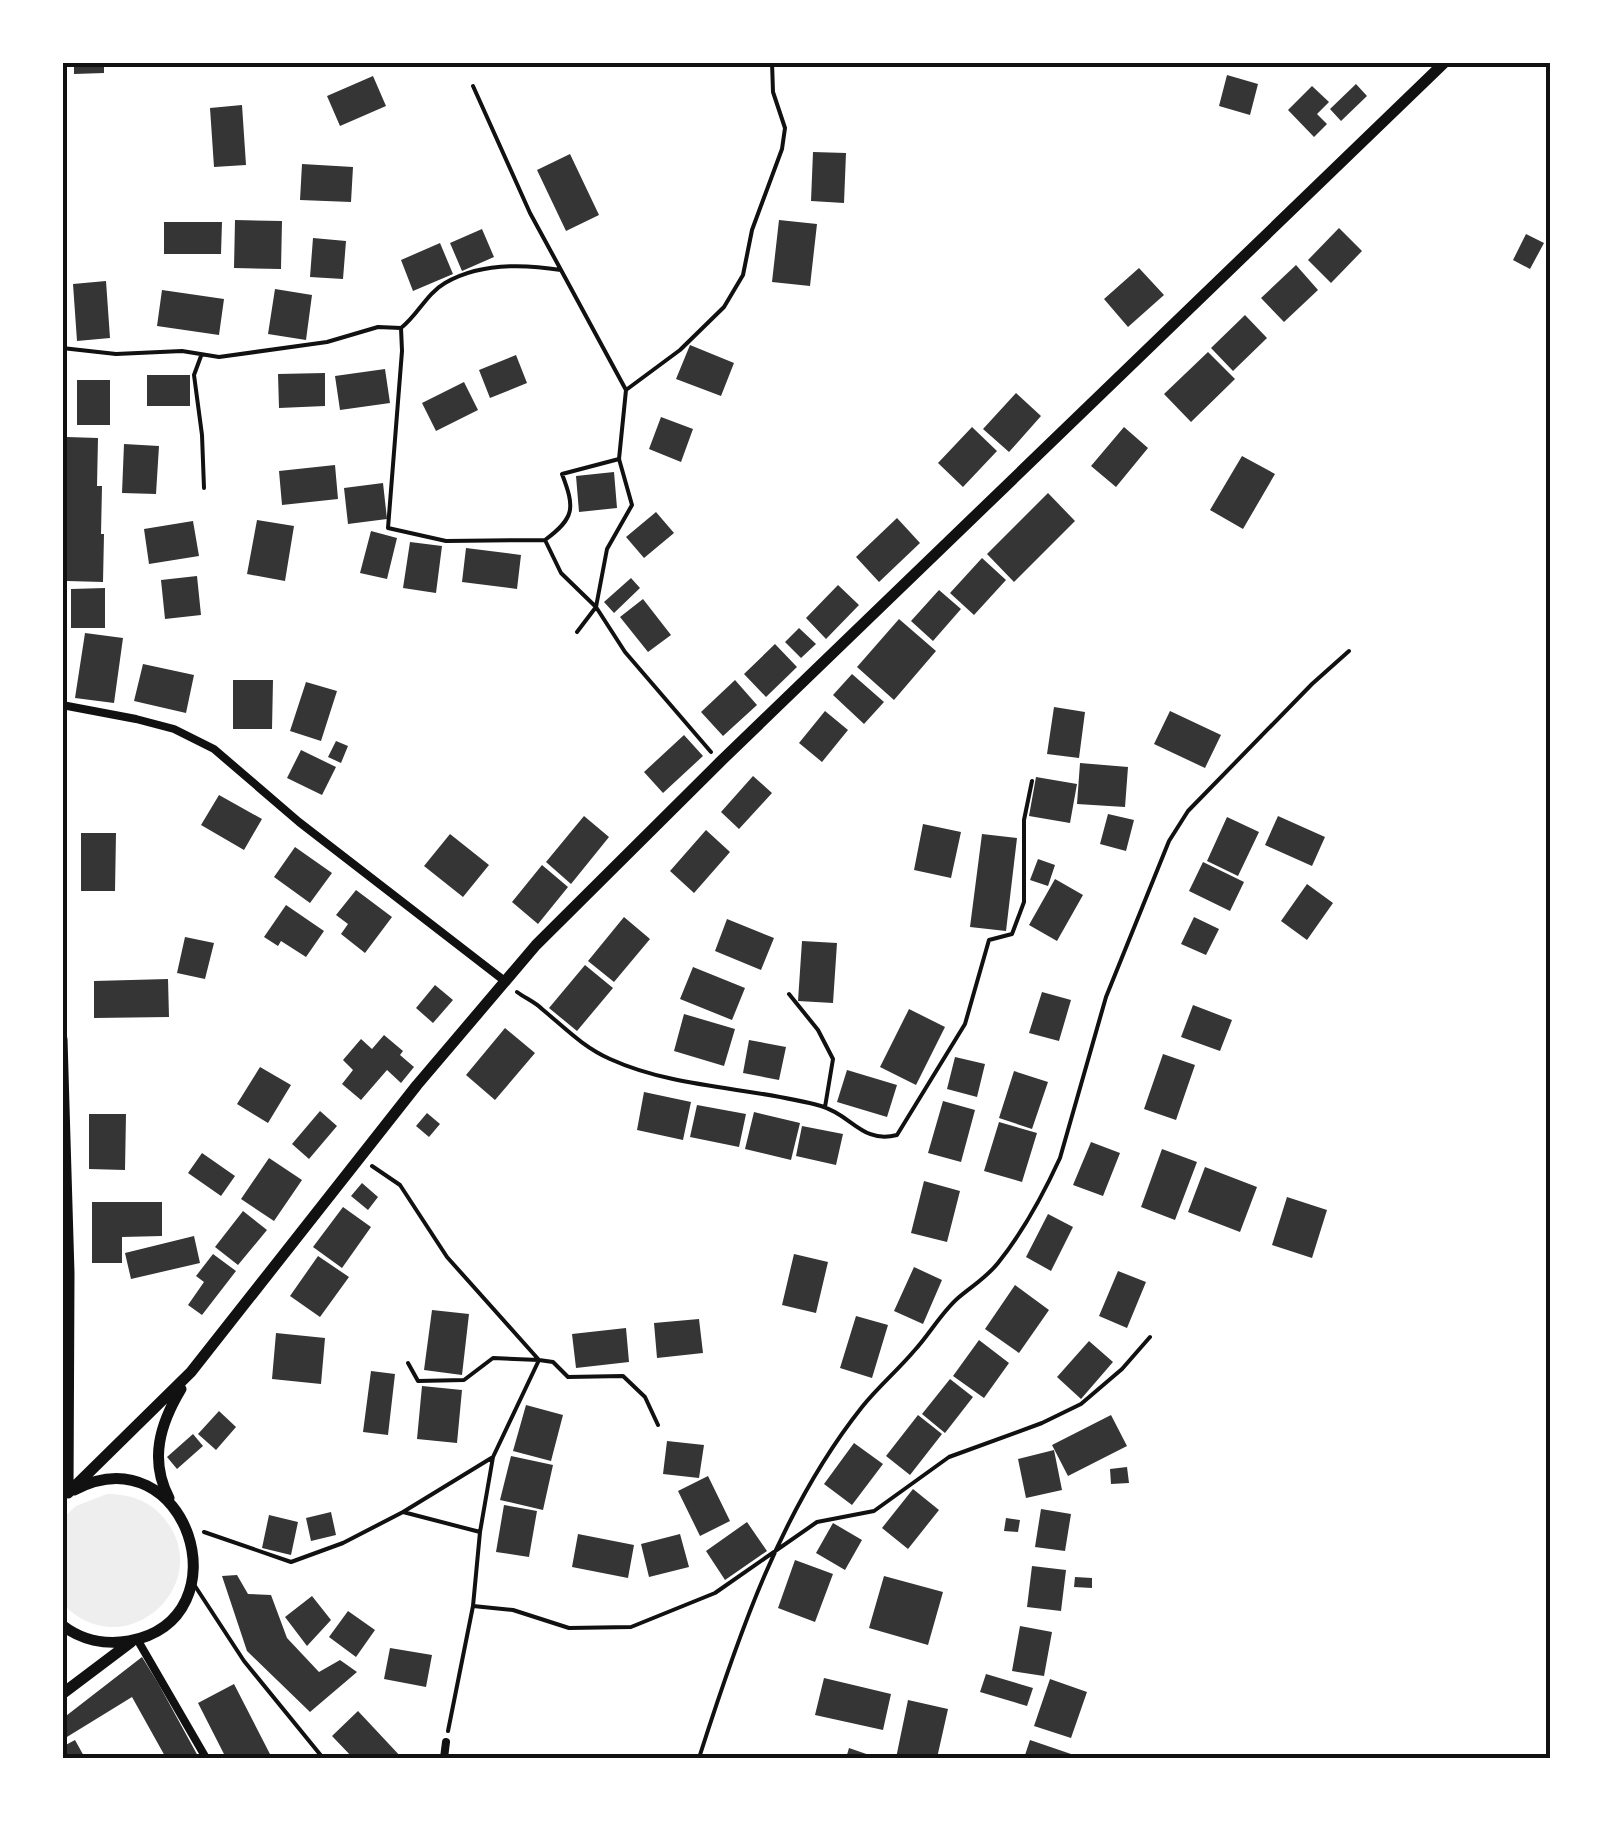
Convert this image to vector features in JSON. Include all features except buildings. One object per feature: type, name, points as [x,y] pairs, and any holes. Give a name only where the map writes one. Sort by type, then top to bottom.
[{"type":"main road","points":[[65,1495],[191,1372],[417,1085],[536,945],[720,762],[1446,62]]},
{"type":"main road","points":[[62,1038],[69,1273],[65,1495]]},
{"type":"main road","points":[[62,1694],[174,1616],[192,1582],[194,1546],[159,1475],[159,1440],[191,1372]]},
{"type":"main road","points":[[65,1495],[84,1485],[118,1479],[146,1486],[172,1504]]},
{"type":"main road","points":[[62,1625],[101,1642],[135,1640]]},
{"type":"street","points":[[62,705],[174,729],[214,749],[299,822],[506,982]]},
{"type":"street","points":[[135,1640],[206,1758]]},
{"type":"street","points":[[444,1758],[446,1742]]},
{"type":"lane","points":[[192,1582],[244,1661],[323,1758]]},
{"type":"path","points":[[626,390],[691,340],[724,307],[744,275],[752,230],[782,149],[785,128],[773,92],[772,62]]},
{"type":"path","points":[[473,86],[530,212],[626,390],[618,459],[632,505],[607,549],[596,607],[577,632]]},
{"type":"path","points":[[561,270],[529,264],[480,270],[445,283],[401,328],[388,528],[446,542],[545,540],[565,526],[573,502],[562,474],[618,459]]},
{"type":"path","points":[[62,348],[116,354],[182,351],[219,357],[327,342],[378,326],[401,328]]},
{"type":"path","points":[[201,356],[194,375],[204,488]]},
{"type":"path","points":[[545,540],[561,572],[596,607],[626,652],[720,762]]},
{"type":"path","points":[[700,1758],[740,1636],[810,1480],[861,1409],[956,1299],[982,1281],[999,1262],[1046,1188],[1060,1158],[1106,997],[1169,841],[1198,801],[1349,651]]},
{"type":"path","points":[[506,982],[540,1006],[573,1038],[612,1060],[662,1076],[825,1106],[864,1132],[883,1138],[897,1135],[965,1024],[989,940],[1012,934],[1024,902],[1024,820],[1032,781]]},
{"type":"path","points":[[789,994],[818,1030],[833,1058],[825,1106]]},
{"type":"path","points":[[360,1158],[400,1186],[447,1257],[539,1360]]},
{"type":"path","points":[[474,1606],[513,1610],[569,1628],[631,1627],[715,1593],[817,1522],[874,1511],[949,1457],[1042,1423],[1081,1404],[1122,1369],[1150,1336]]},
{"type":"path","points":[[408,1362],[418,1380],[464,1380],[493,1358],[553,1362],[568,1376],[624,1376],[645,1397],[658,1426]]},
{"type":"path","points":[[446,1742],[474,1606],[480,1532],[493,1457],[539,1360]]},
{"type":"path","points":[[187,1526],[291,1562],[343,1543],[403,1512],[493,1457]]},
{"type":"path","points":[[403,1512],[480,1532]]},
{"type":"shaded area","points":[[107,1494],[138,1499],[163,1517],[177,1542],[180,1567],[172,1590],[157,1609],[137,1622],[113,1627],[87,1622],[63,1604],[63,1518],[76,1506]]}]
